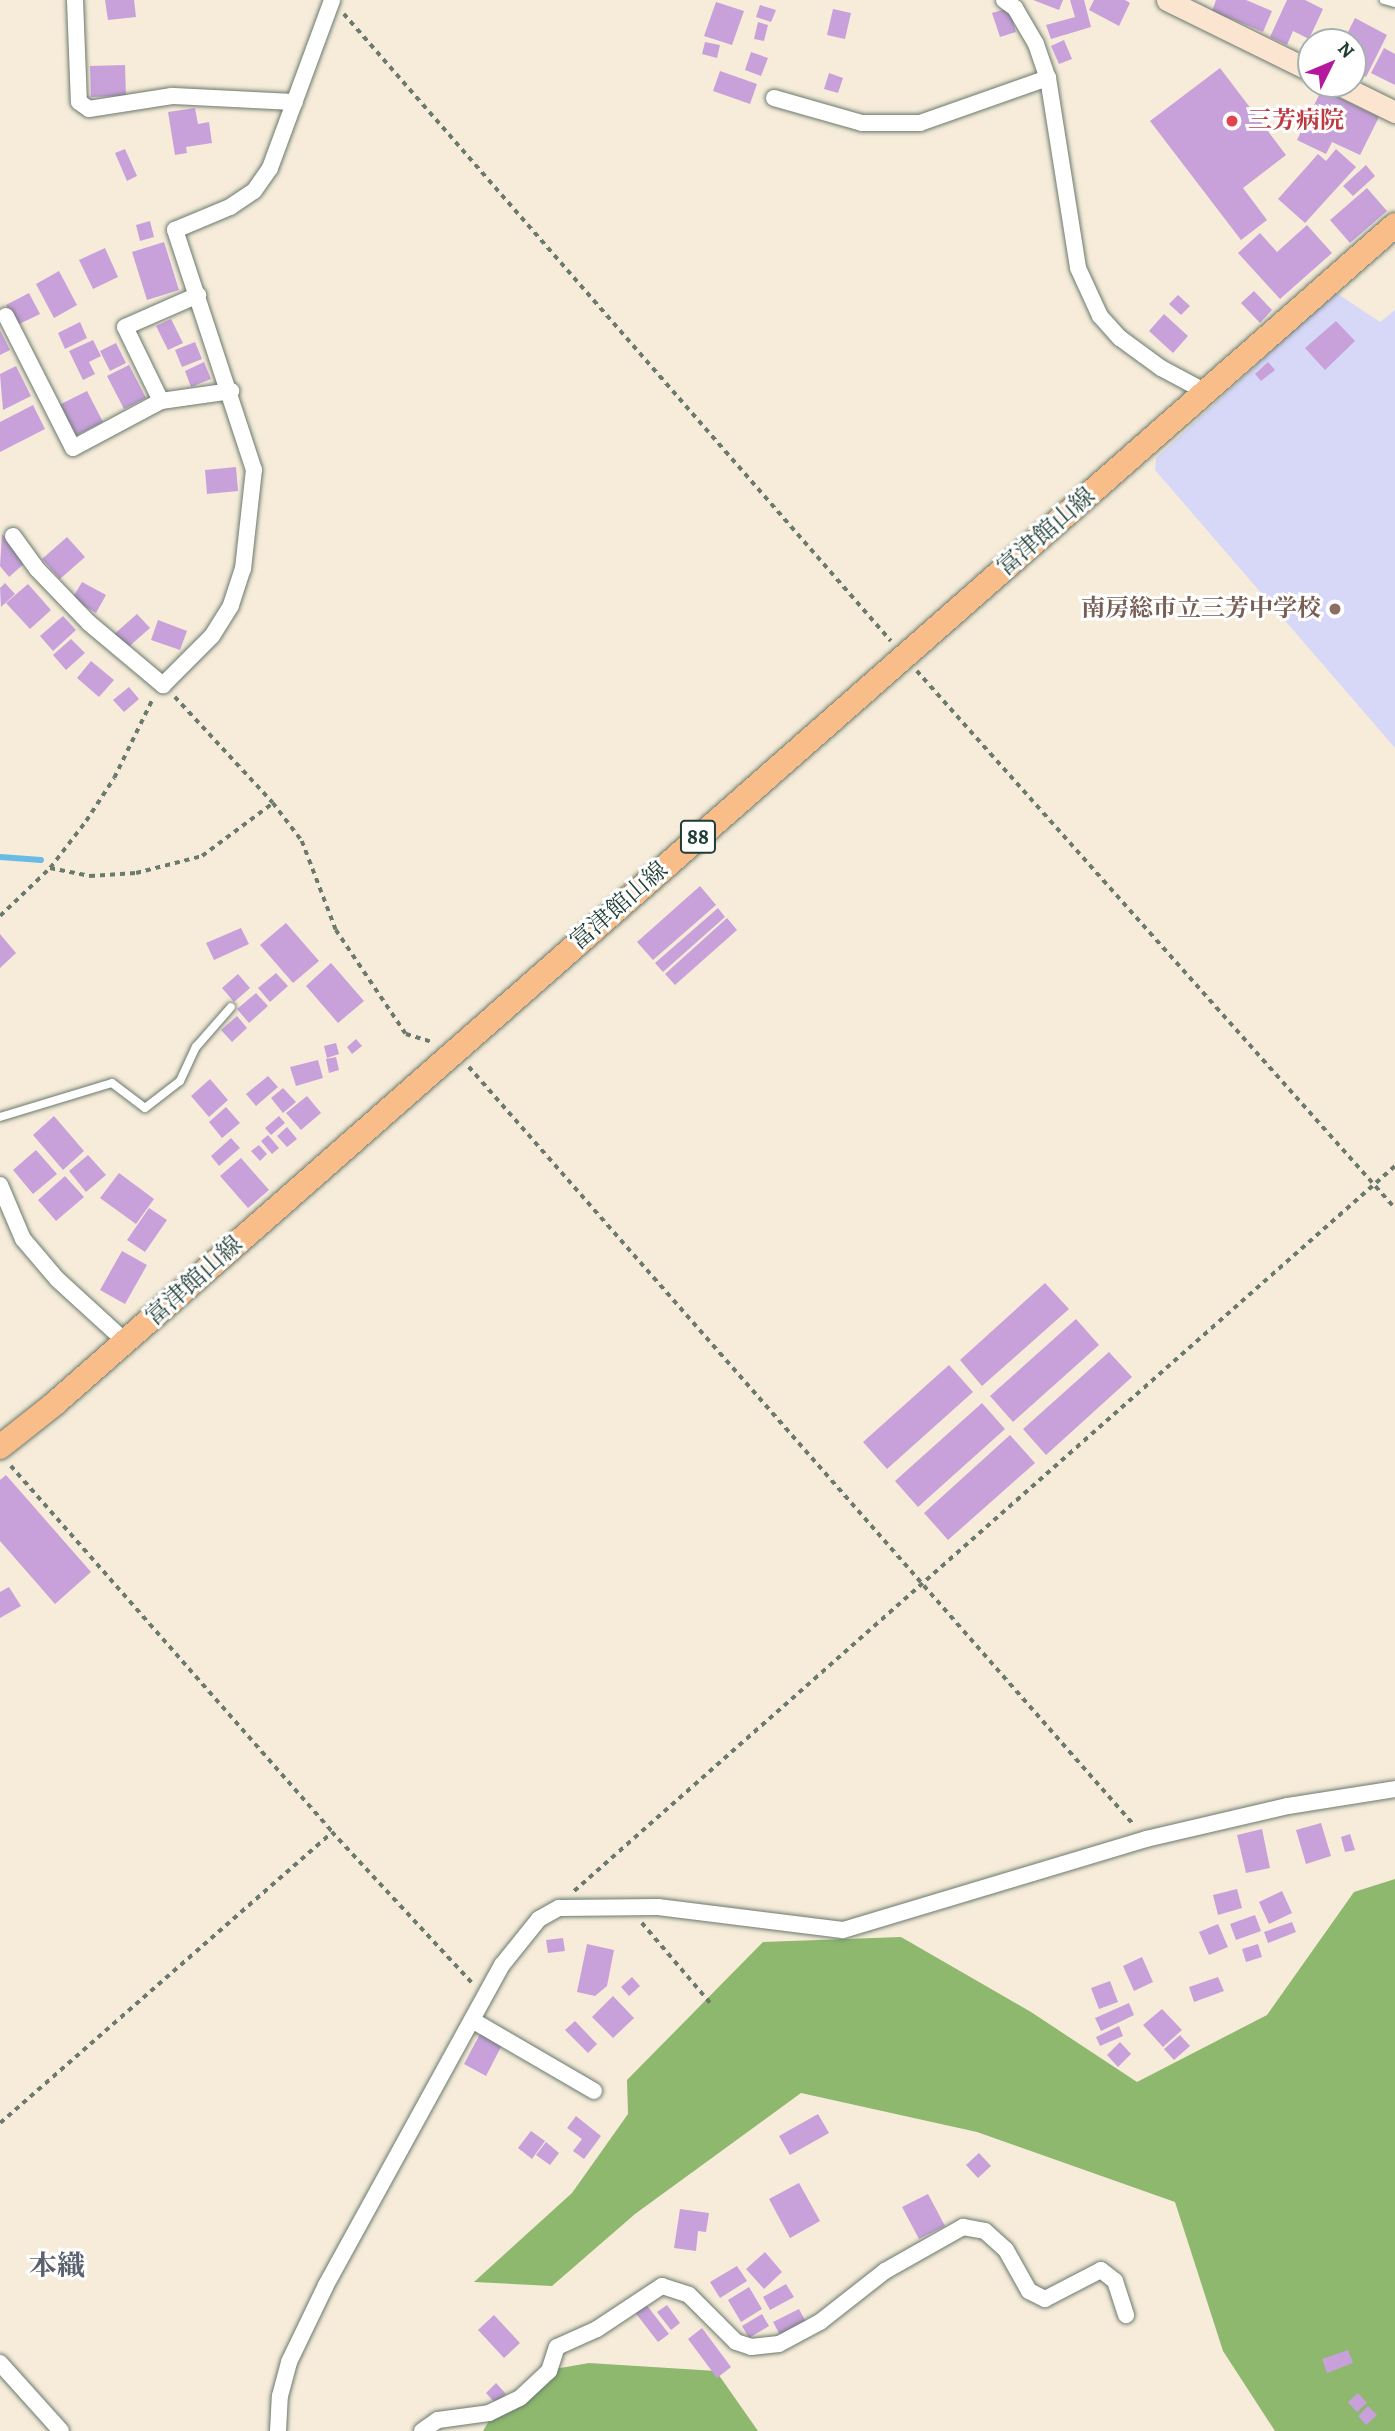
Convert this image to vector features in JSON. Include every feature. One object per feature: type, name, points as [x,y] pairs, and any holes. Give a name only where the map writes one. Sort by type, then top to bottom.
[{"type":"main road","points":[[1167,0],[1297,64]]},
{"type":"main road","points":[[1366,98],[1395,112]]},
{"type":"main road","name":"富津館山線","points":[[4,1455],[125,1341],[454,1050],[1395,225]]},
{"type":"street","points":[[75,0],[79,102],[89,108],[172,96],[295,102]]},
{"type":"street","points":[[13,536],[37,569],[89,623],[163,685],[212,636],[231,605],[243,569],[254,470],[231,390],[175,230],[230,207],[254,191],[270,168],[332,0]]},
{"type":"street","points":[[1004,0],[1015,8],[1036,44],[1048,78],[1078,268],[1100,316],[1120,338],[1161,369],[1206,392]]},
{"type":"street","points":[[774,98],[862,123],[920,123],[1048,78]]},
{"type":"street","points":[[161,401],[125,327],[198,295]]},
{"type":"street","points":[[6,316],[73,448],[161,401],[231,390]]},
{"type":"street","points":[[0,1185],[23,1239],[57,1279],[125,1341]]},
{"type":"street","points":[[278,2431],[280,2396],[289,2362],[310,2318],[472,2020],[520,1938],[539,1919],[558,1908],[631,1907],[843,1930],[1146,1839],[1288,1806],[1395,1789]]},
{"type":"street","points":[[472,2020],[594,2091]]},
{"type":"street","points":[[422,2431],[438,2420],[489,2413],[520,2399],[549,2371],[557,2347],[597,2329],[662,2286],[689,2295],[736,2342],[751,2347],[779,2344],[820,2322],[885,2271],[963,2227],[985,2231],[1006,2250],[1029,2291],[1045,2299],[1101,2270],[1115,2281],[1126,2315]]},
{"type":"street","points":[[0,2363],[61,2431]]},
{"type":"lane","points":[[1384,0],[1395,3]]},
{"type":"lane","points":[[0,1117],[112,1083],[145,1108],[180,1081],[196,1047],[231,1007]]},
{"type":"path","points":[[332,0],[904,657],[1395,1208]]},
{"type":"path","points":[[0,916],[50,868],[114,778],[151,701],[163,685],[273,803],[302,841],[336,930],[406,1034],[454,1050],[1146,1839]]},
{"type":"path","points":[[50,868],[90,876],[136,873],[202,856],[273,803]]},
{"type":"path","points":[[558,1908],[589,1876],[1395,1166]]},
{"type":"path","points":[[4,1455],[332,1832],[485,1997]]},
{"type":"path","points":[[0,2123],[332,1832]]},
{"type":"path","points":[[631,1907],[651,1937],[713,2006]]},
{"type":"shaded area","name":"南房総市立三芳中学校","points":[[1335,292],[1380,322],[1395,310],[1395,748],[1155,470],[1156,458]]},
{"type":"green space","points":[[1395,1879],[1395,2431],[1275,2431],[1223,2351],[1175,2202],[977,2132],[801,2093],[635,2214],[552,2286],[474,2282],[572,2193],[628,2114],[627,2080],[763,1942],[901,1937],[1031,2012],[1137,2082],[1267,2015],[1354,1892]]},
{"type":"green space","points":[[589,2363],[716,2371],[758,2431],[483,2431],[501,2400],[549,2370]]},
{"type":"building","points":[[105,0],[134,0],[136,17],[108,20]]},
{"type":"building","points":[[1033,0],[1063,0],[1059,10]]},
{"type":"building","points":[[1070,0],[1084,0],[1091,27],[1051,39],[1046,25],[1075,17]]},
{"type":"building","points":[[1094,0],[1125,0],[1130,3],[1119,26],[1089,10]]},
{"type":"building","points":[[1216,0],[1246,0],[1272,11],[1263,32],[1212,11]]},
{"type":"building","points":[[1287,0],[1305,0],[1323,9],[1314,28],[1297,28],[1297,33],[1293,31],[1287,45],[1270,37]]},
{"type":"building","points":[[716,2],[744,11],[732,45],[704,36]]},
{"type":"building","points":[[760,5],[776,10],[771,22],[756,17]]},
{"type":"building","points":[[1009,8],[1016,32],[1000,37],[992,13]]},
{"type":"building","points":[[833,9],[851,13],[845,39],[827,35]]},
{"type":"building","points":[[1355,18],[1387,35],[1367,75],[1367,28],[1350,28]]},
{"type":"building","points":[[758,22],[768,25],[764,41],[754,39]]},
{"type":"building","points":[[1064,40],[1072,59],[1059,64],[1051,46]]},
{"type":"building","points":[[705,42],[720,45],[717,58],[702,54]]},
{"type":"building","points":[[1384,48],[1395,54],[1395,85],[1371,73]]},
{"type":"building","points":[[751,52],[768,58],[761,76],[745,70]]},
{"type":"building","points":[[125,65],[126,96],[91,97],[90,66]]},
{"type":"building","points":[[1220,68],[1286,155],[1243,188],[1267,220],[1241,240],[1150,121]]},
{"type":"building","points":[[720,71],[757,84],[750,104],[713,91]]},
{"type":"building","points":[[829,73],[843,78],[838,93],[824,89]]},
{"type":"building","points":[[1318,98],[1340,98],[1379,117],[1360,155],[1332,142],[1326,154],[1297,140]]},
{"type":"building","points":[[195,108],[198,124],[209,122],[212,143],[186,147],[187,153],[175,155],[168,112]]},
{"type":"building","points":[[125,149],[137,176],[127,181],[115,153]]},
{"type":"building","points":[[1336,149],[1356,167],[1305,223],[1278,199],[1318,154],[1326,161]]},
{"type":"building","points":[[1366,165],[1375,176],[1353,196],[1343,186]]},
{"type":"building","points":[[1367,188],[1387,211],[1350,243],[1330,220]]},
{"type":"building","points":[[150,221],[154,237],[140,241],[136,225]]},
{"type":"building","points":[[1307,225],[1332,253],[1280,299],[1238,253],[1260,233],[1277,252]]},
{"type":"building","points":[[164,242],[179,290],[147,300],[132,252]]},
{"type":"building","points":[[105,248],[118,277],[93,289],[79,260]]},
{"type":"building","points":[[59,271],[77,305],[54,318],[36,284]]},
{"type":"building","points":[[1254,291],[1272,310],[1260,323],[1241,303]]},
{"type":"building","points":[[29,293],[40,314],[17,325],[6,305]]},
{"type":"building","points":[[1178,295],[1190,306],[1181,315],[1169,304]]},
{"type":"building","points":[[1164,314],[1188,336],[1173,353],[1149,331]]},
{"type":"building","points":[[171,319],[183,343],[168,350],[156,326]]},
{"type":"building","points":[[1336,321],[1355,341],[1325,370],[1305,348]]},
{"type":"building","points":[[80,322],[87,338],[65,349],[58,333]]},
{"type":"building","points":[[0,330],[10,350],[0,355]]},
{"type":"building","points":[[93,340],[101,356],[89,362],[95,374],[83,380],[69,351]]},
{"type":"building","points":[[195,342],[202,359],[182,367],[175,350]]},
{"type":"building","points":[[116,343],[126,363],[110,371],[100,351]]},
{"type":"building","points":[[204,362],[211,379],[191,387],[185,371]]},
{"type":"building","points":[[1268,362],[1275,370],[1261,381],[1255,374]]},
{"type":"building","points":[[129,365],[146,398],[124,409],[107,376]]},
{"type":"building","points":[[16,366],[31,396],[3,410],[0,374]]},
{"type":"building","points":[[87,391],[103,422],[75,436],[59,405]]},
{"type":"building","points":[[33,405],[45,429],[0,452],[0,422]]},
{"type":"building","points":[[236,467],[238,491],[207,494],[205,470]]},
{"type":"building","points":[[2,534],[26,562],[9,577],[0,566]]},
{"type":"building","points":[[67,537],[85,557],[60,579],[42,559]]},
{"type":"building","points":[[82,582],[106,595],[96,613],[72,599]]},
{"type":"building","points":[[5,583],[15,594],[1,607],[0,588]]},
{"type":"building","points":[[28,584],[51,610],[30,629],[6,603]]},
{"type":"building","points":[[137,614],[150,628],[125,650],[112,636]]},
{"type":"building","points":[[63,616],[76,630],[53,651],[40,636]]},
{"type":"building","points":[[158,620],[187,631],[180,650],[151,640]]},
{"type":"building","points":[[71,639],[85,653],[66,670],[53,655]]},
{"type":"building","points":[[91,661],[114,680],[99,697],[77,678]]},
{"type":"building","points":[[129,687],[139,699],[124,712],[113,700]]},
{"type":"building","points":[[700,886],[716,905],[653,960],[637,942]]},
{"type":"building","points":[[718,908],[725,917],[663,972],[655,963]]},
{"type":"building","points":[[727,918],[737,930],[675,985],[665,974]]},
{"type":"building","points":[[286,923],[319,961],[293,983],[260,945]]},
{"type":"building","points":[[241,928],[249,944],[214,960],[206,943]]},
{"type":"building","points":[[0,934],[16,953],[0,968]]},
{"type":"building","points":[[331,963],[364,1001],[338,1023],[306,986]]},
{"type":"building","points":[[276,973],[288,986],[270,1002],[258,988]]},
{"type":"building","points":[[238,974],[250,988],[234,1002],[222,988]]},
{"type":"building","points":[[256,993],[268,1006],[249,1023],[237,1009]]},
{"type":"building","points":[[237,1016],[247,1028],[232,1042],[221,1030]]},
{"type":"building","points":[[356,1039],[362,1046],[352,1054],[347,1047]]},
{"type":"building","points":[[336,1043],[339,1054],[327,1058],[324,1046]]},
{"type":"building","points":[[336,1057],[339,1070],[329,1073],[326,1059]]},
{"type":"building","points":[[318,1060],[323,1078],[296,1086],[290,1067]]},
{"type":"building","points":[[268,1076],[278,1087],[256,1106],[246,1094]]},
{"type":"building","points":[[210,1079],[228,1100],[209,1117],[191,1096]]},
{"type":"building","points":[[283,1088],[296,1102],[283,1113],[271,1098]]},
{"type":"building","points":[[307,1096],[321,1113],[301,1130],[286,1113]]},
{"type":"building","points":[[226,1107],[240,1123],[222,1138],[209,1122]]},
{"type":"building","points":[[54,1116],[84,1151],[63,1170],[33,1135]]},
{"type":"building","points":[[279,1116],[285,1123],[271,1135],[265,1128]]},
{"type":"building","points":[[287,1127],[297,1139],[287,1147],[277,1136]]},
{"type":"building","points":[[268,1135],[279,1148],[272,1154],[261,1141]]},
{"type":"building","points":[[231,1138],[240,1148],[219,1166],[211,1156]]},
{"type":"building","points":[[259,1145],[267,1154],[260,1161],[251,1151]]},
{"type":"building","points":[[36,1150],[57,1174],[33,1194],[13,1170]]},
{"type":"building","points":[[88,1155],[106,1175],[86,1192],[69,1171]]},
{"type":"building","points":[[241,1158],[269,1190],[248,1208],[220,1176]]},
{"type":"building","points":[[119,1173],[154,1199],[136,1224],[100,1198]]},
{"type":"building","points":[[65,1176],[84,1197],[56,1221],[38,1200]]},
{"type":"building","points":[[149,1208],[167,1220],[145,1252],[127,1240]]},
{"type":"building","points":[[122,1251],[147,1265],[125,1304],[100,1290]]},
{"type":"building","points":[[1045,1283],[1069,1309],[982,1386],[960,1360]]},
{"type":"building","points":[[1076,1319],[1099,1345],[1013,1422],[990,1396]]},
{"type":"building","points":[[1109,1352],[1132,1377],[1046,1455],[1023,1429]]},
{"type":"building","points":[[949,1365],[973,1392],[887,1469],[863,1442]]},
{"type":"building","points":[[982,1403],[1005,1429],[918,1507],[895,1481]]},
{"type":"building","points":[[1010,1435],[1035,1463],[948,1540],[924,1513]]},
{"type":"building","points":[[6,1475],[91,1572],[55,1604],[0,1541],[0,1480]]},
{"type":"building","points":[[9,1587],[21,1606],[0,1618],[0,1592]]},
{"type":"building","points":[[1321,1823],[1331,1856],[1306,1864],[1296,1830]]},
{"type":"building","points":[[1262,1829],[1270,1868],[1246,1873],[1237,1835]]},
{"type":"building","points":[[1350,1834],[1355,1850],[1345,1852],[1341,1837]]},
{"type":"building","points":[[1237,1889],[1242,1908],[1218,1915],[1213,1895]]},
{"type":"building","points":[[1282,1891],[1292,1913],[1269,1924],[1259,1902]]},
{"type":"building","points":[[1255,1915],[1261,1931],[1236,1940],[1230,1924]]},
{"type":"building","points":[[1292,1922],[1296,1932],[1268,1943],[1264,1932]]},
{"type":"building","points":[[1218,1924],[1228,1947],[1209,1955],[1199,1932]]},
{"type":"building","points":[[563,1938],[565,1951],[548,1953],[546,1940]]},
{"type":"building","points":[[587,1944],[614,1950],[607,1986],[595,1996],[577,1992]]},
{"type":"building","points":[[1258,1944],[1262,1957],[1246,1962],[1242,1949]]},
{"type":"building","points":[[1142,1957],[1153,1982],[1134,1991],[1123,1966]]},
{"type":"building","points":[[632,1977],[640,1986],[629,1996],[621,1987]]},
{"type":"building","points":[[1218,1977],[1224,1991],[1194,2002],[1189,1987]]},
{"type":"building","points":[[1110,1981],[1118,2002],[1099,2009],[1091,1988]]},
{"type":"building","points":[[613,1996],[634,2018],[613,2038],[592,2017]]},
{"type":"building","points":[[1129,2003],[1134,2015],[1101,2031],[1095,2018]]},
{"type":"building","points":[[1162,2009],[1182,2030],[1163,2047],[1143,2025]]},
{"type":"building","points":[[575,2021],[597,2044],[588,2053],[565,2030]]},
{"type":"building","points":[[1119,2026],[1123,2036],[1100,2046],[1096,2037]]},
{"type":"building","points":[[480,2034],[502,2045],[486,2076],[464,2064]]},
{"type":"building","points":[[1180,2035],[1190,2046],[1174,2060],[1164,2049]]},
{"type":"building","points":[[1120,2042],[1131,2054],[1118,2067],[1107,2055]]},
{"type":"building","points":[[818,2114],[829,2133],[790,2155],[779,2136]]},
{"type":"building","points":[[576,2116],[601,2136],[584,2159],[573,2151],[582,2139],[567,2128]]},
{"type":"building","points":[[531,2131],[545,2141],[532,2159],[518,2148]]},
{"type":"building","points":[[546,2142],[559,2153],[550,2165],[536,2155]]},
{"type":"building","points":[[979,2153],[991,2166],[978,2178],[966,2165]]},
{"type":"building","points":[[799,2183],[820,2221],[790,2238],[769,2199]]},
{"type":"building","points":[[928,2194],[945,2226],[919,2239],[902,2207]]},
{"type":"building","points":[[680,2209],[709,2213],[706,2232],[698,2231],[696,2251],[674,2248]]},
{"type":"building","points":[[765,2252],[782,2272],[764,2289],[746,2269]]},
{"type":"building","points":[[737,2266],[747,2281],[720,2298],[710,2282]]},
{"type":"building","points":[[786,2284],[794,2297],[770,2310],[763,2297]]},
{"type":"building","points":[[749,2287],[762,2309],[741,2322],[728,2300]]},
{"type":"building","points":[[645,2303],[669,2334],[658,2342],[634,2311]]},
{"type":"building","points":[[667,2305],[680,2323],[671,2330],[657,2312]]},
{"type":"building","points":[[799,2309],[806,2322],[780,2335],[773,2322]]},
{"type":"building","points":[[762,2314],[769,2326],[749,2338],[742,2326]]},
{"type":"building","points":[[494,2315],[520,2343],[504,2358],[478,2330]]},
{"type":"building","points":[[702,2328],[731,2367],[717,2378],[688,2339]]},
{"type":"building","points":[[1348,2350],[1353,2363],[1327,2373],[1322,2359]]},
{"type":"building","points":[[496,2383],[506,2394],[496,2404],[486,2393]]},
{"type":"building","points":[[1358,2393],[1367,2403],[1357,2412],[1348,2402]]},
{"type":"building","points":[[1368,2406],[1377,2415],[1366,2425],[1358,2416]]},
{"type":"waterway","points":[[0,857],[41,860]]},
{"type":"place","name":"三芳病院","points":[[1232,121]]},
{"type":"place","name":"南房総市立三芳中学校","points":[[1335,609]]},
{"type":"district","name":"本織","points":[[57,2266]]}]
